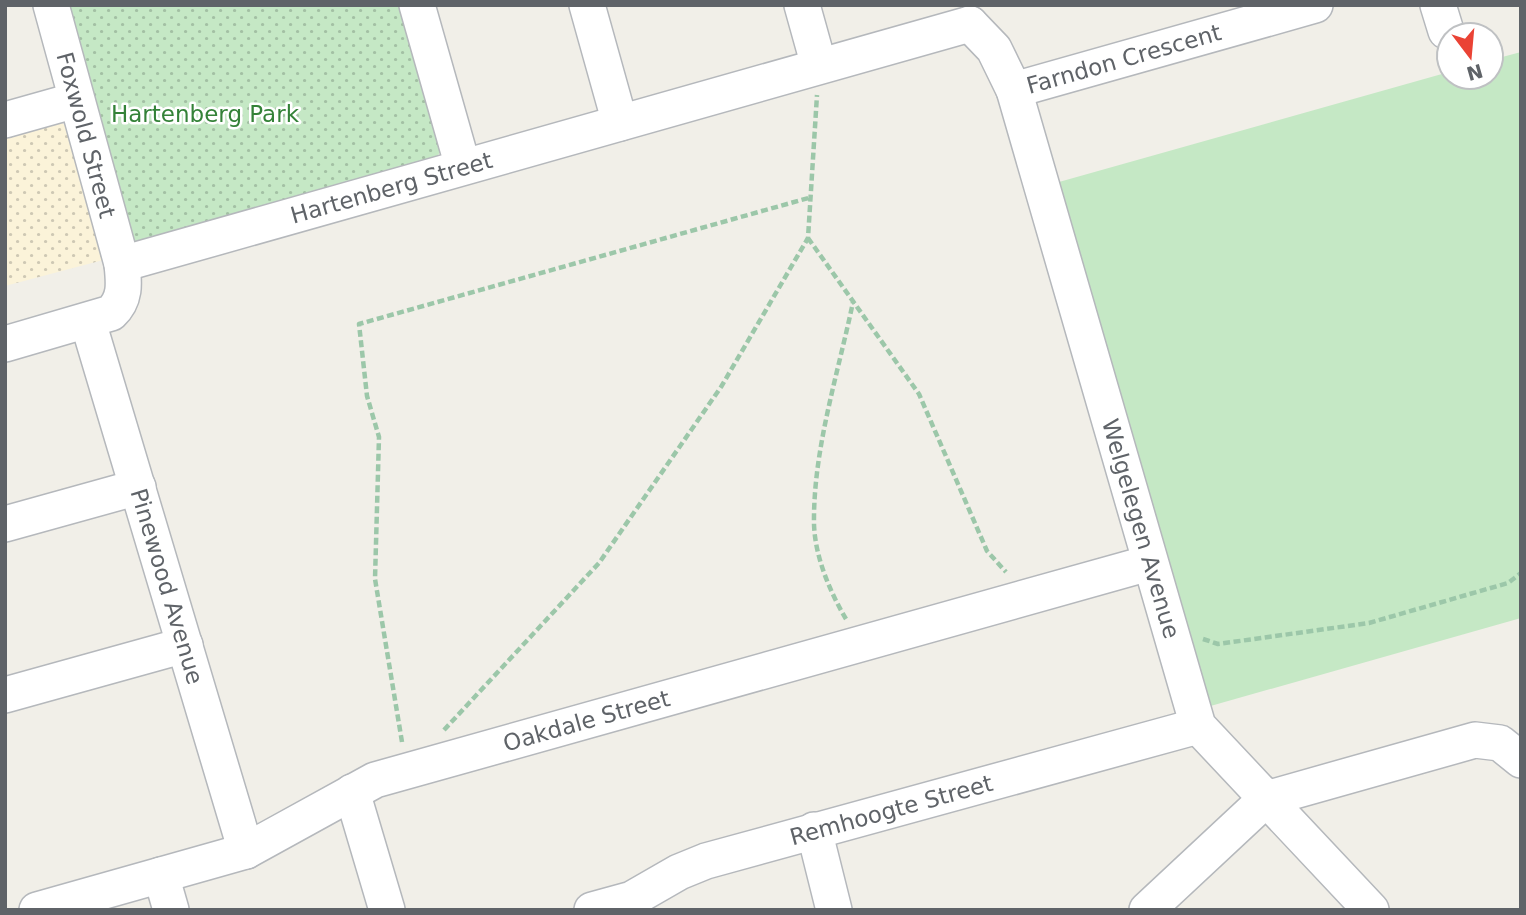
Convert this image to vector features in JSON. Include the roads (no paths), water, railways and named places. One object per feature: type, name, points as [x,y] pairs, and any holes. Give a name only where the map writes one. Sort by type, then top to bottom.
[{"type":"street","name":"Foxwold Street","points":[[51,5],[122,264]]},
{"type":"street","points":[[417,5],[463,167]]},
{"type":"street","points":[[587,5],[620,123]]},
{"type":"street","points":[[802,5],[819,66]]},
{"type":"street","name":"Farndon Crescent","points":[[1014,90],[1315,5]]},
{"type":"street","name":"Hartenberg Street","points":[[122,264],[819,66],[972,15]]},
{"type":"street","name":"Welgelegen Avenue","points":[[972,15],[1014,90],[1198,726],[1371,910]]},
{"type":"street","points":[[5,120],[76,100]]},
{"type":"street","points":[[5,344],[88,322],[111,313],[121,300],[122,264]]},
{"type":"street","name":"Pinewood Avenue","points":[[88,322],[246,851]]},
{"type":"street","points":[[5,524],[138,487]]},
{"type":"street","name":"Oakdale Street","points":[[37,910],[246,851],[375,779],[1149,562]]},
{"type":"street","points":[[5,695],[185,645]]},
{"type":"street","name":"Remhoogte Street","points":[[592,910],[632,899],[692,866],[814,830],[1198,726]]},
{"type":"street","points":[[1147,910],[1266,799],[1475,740],[1500,743],[1521,760]]},
{"type":"street","points":[[352,792],[387,910]]},
{"type":"street","points":[[814,830],[834,910]]},
{"type":"street","points":[[161,875],[171,910]]},
{"type":"park label","name":"Hartenberg Park","points":[[205,114]]}]
